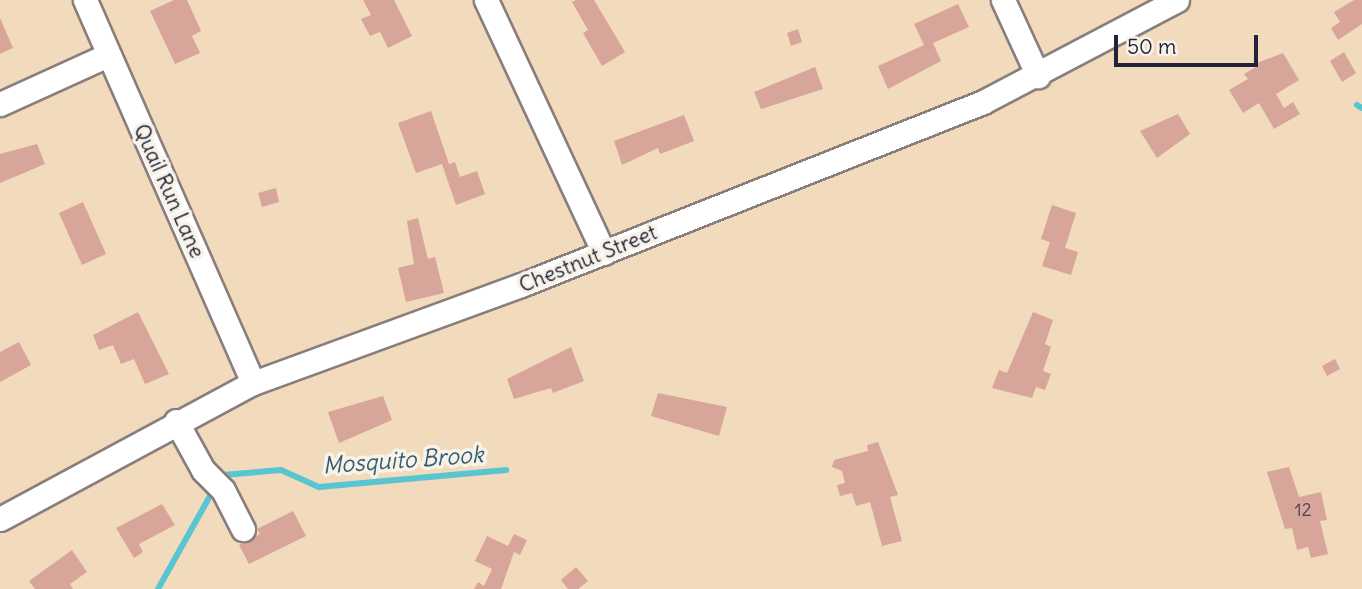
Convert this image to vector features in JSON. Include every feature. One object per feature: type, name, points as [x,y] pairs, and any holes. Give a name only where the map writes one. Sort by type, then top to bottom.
[{"type":"street","name":"Quail Run Lane","points":[[85,0],[253,383]]},
{"type":"street","points":[[486,0],[604,253]]},
{"type":"street","points":[[1003,0],[1038,76]]},
{"type":"street","name":"Chestnut Street","points":[[0,519],[176,421],[253,383],[604,253],[1038,76],[1177,0]]},
{"type":"street","points":[[0,104],[108,55]]},
{"type":"street","points":[[176,421],[203,470],[223,489],[243,529]]},
{"type":"building","points":[[174,0],[187,0],[201,31],[192,36],[200,53],[175,64],[150,11]]},
{"type":"building","points":[[363,0],[394,0],[412,36],[388,48],[380,32],[370,36],[361,19],[371,15]]},
{"type":"building","points":[[594,0],[625,52],[602,66],[583,33],[588,30],[572,2]]},
{"type":"building","points":[[1354,0],[1362,0],[1362,24],[1338,40],[1331,28],[1340,22],[1334,12]]},
{"type":"building","points":[[958,4],[969,27],[933,43],[941,61],[888,89],[878,66],[924,45],[914,24]]},
{"type":"building","points":[[0,18],[13,48],[0,54]]},
{"type":"building","points":[[798,29],[802,42],[791,46],[787,33]]},
{"type":"building","points":[[1344,52],[1356,73],[1342,82],[1330,61]]},
{"type":"building","points":[[1283,53],[1299,80],[1276,94],[1284,108],[1293,102],[1300,114],[1274,129],[1259,103],[1243,113],[1229,90],[1248,79],[1244,74],[1256,67],[1254,64]]},
{"type":"building","points":[[815,67],[823,89],[761,109],[754,92]]},
{"type":"building","points":[[431,111],[449,164],[455,162],[460,177],[477,171],[485,194],[456,205],[442,164],[416,173],[398,123]]},
{"type":"building","points":[[1178,114],[1190,134],[1157,158],[1140,131]]},
{"type":"building","points":[[684,115],[694,141],[660,154],[658,148],[622,165],[614,141]]},
{"type":"building","points":[[37,144],[45,164],[0,183],[0,154]]},
{"type":"building","points":[[276,188],[279,202],[262,207],[258,193]]},
{"type":"building","points":[[83,202],[106,254],[82,265],[59,213]]},
{"type":"building","points":[[1052,205],[1076,213],[1065,248],[1078,252],[1071,275],[1042,266],[1050,242],[1041,239]]},
{"type":"building","points":[[418,218],[428,259],[435,257],[444,293],[406,302],[398,268],[414,264],[407,221]]},
{"type":"building","points":[[138,312],[169,374],[145,384],[134,359],[121,364],[113,345],[99,350],[93,335]]},
{"type":"building","points":[[1033,312],[1053,320],[1045,344],[1051,347],[1043,371],[1051,374],[1045,390],[1036,387],[1032,398],[992,388],[999,370],[1007,373]]},
{"type":"building","points":[[19,342],[31,365],[0,382],[0,352]]},
{"type":"building","points":[[571,347],[584,381],[553,393],[551,388],[514,399],[507,379]]},
{"type":"building","points":[[1335,359],[1340,369],[1327,376],[1322,366]]},
{"type":"building","points":[[658,393],[727,407],[719,436],[651,416]]},
{"type":"building","points":[[383,396],[392,420],[339,443],[328,412]]},
{"type":"building","points":[[878,442],[898,495],[890,497],[902,541],[882,546],[870,502],[856,506],[852,493],[840,496],[837,485],[845,483],[842,471],[832,467],[834,460],[868,451],[867,445]]},
{"type":"building","points":[[1289,467],[1299,497],[1321,492],[1327,520],[1320,521],[1328,554],[1311,558],[1308,547],[1297,550],[1292,528],[1285,529],[1267,472]]},
{"type":"building","points":[[162,504],[175,525],[139,544],[143,552],[134,558],[116,528]]},
{"type":"building","points":[[293,511],[306,536],[249,564],[239,545],[260,534],[257,529]]},
{"type":"building","points":[[514,534],[527,540],[520,555],[514,552],[501,589],[474,589],[478,582],[484,586],[492,569],[475,561],[487,536],[508,546]]},
{"type":"building","points":[[72,550],[87,572],[70,584],[73,589],[35,589],[29,581]]},
{"type":"building","points":[[576,567],[588,581],[578,589],[568,589],[561,580]]},
{"type":"waterway","points":[[1357,105],[1362,108]]},
{"type":"waterway","name":"Mosquito Brook","points":[[222,475],[281,470],[319,487],[506,470]]},
{"type":"waterway","name":"Mosquito Brook","points":[[158,589],[214,489]]}]
